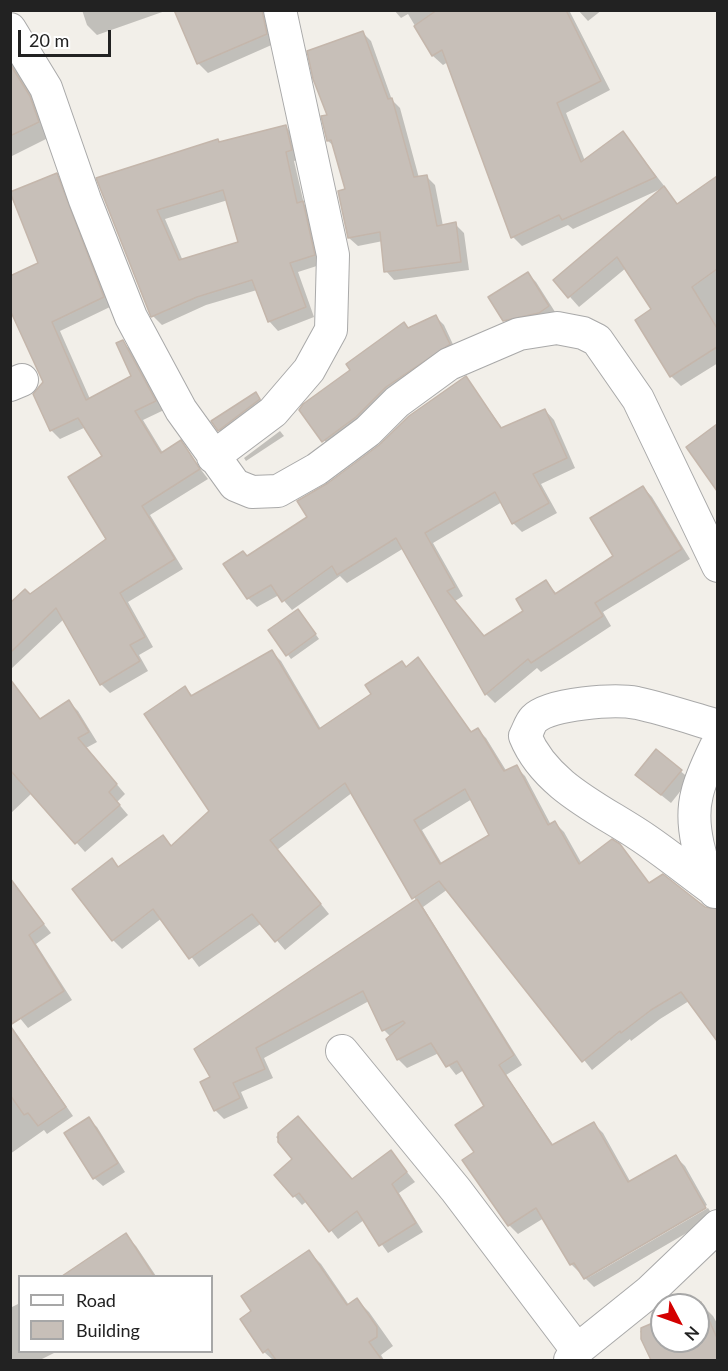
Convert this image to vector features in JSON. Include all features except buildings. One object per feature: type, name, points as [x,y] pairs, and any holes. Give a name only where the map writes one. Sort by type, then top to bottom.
[{"type":"street","points":[[213,457],[273,412],[309,370],[331,330],[333,255],[280,10]]},
{"type":"street","points":[[10,29],[46,88],[85,200],[131,317],[181,410],[235,485],[252,492],[278,491],[317,469],[368,431],[397,402],[449,364],[519,334],[557,328],[584,333],[597,340],[638,399],[717,566]]},
{"type":"street","points":[[716,893],[640,836],[564,786],[541,763],[525,736],[533,720],[545,712],[566,706],[596,704],[634,703],[717,726]]},
{"type":"street","points":[[716,893],[701,859],[696,826],[696,796],[717,742]]},
{"type":"street","points":[[342,1051],[456,1190],[573,1355],[649,1292],[717,1226]]}]
